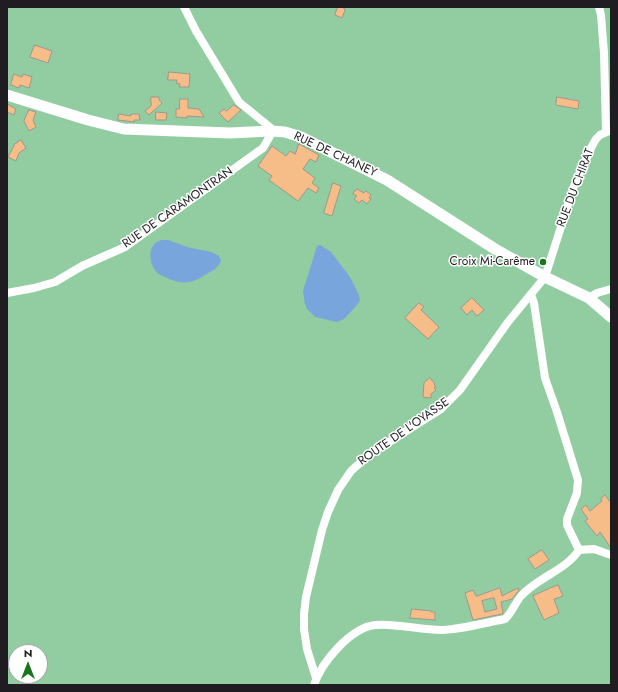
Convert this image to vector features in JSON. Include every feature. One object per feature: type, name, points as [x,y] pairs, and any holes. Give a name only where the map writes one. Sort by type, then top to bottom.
[{"type":"street","points":[[184,7],[196,31],[239,102],[271,128],[271,131]]},
{"type":"street","name":"RUE DU CHIRAT","points":[[545,277],[574,186],[596,139],[608,131],[602,15],[599,7]]},
{"type":"street","name":"RUE DE CHANEY","points":[[7,95],[88,120],[124,129],[230,133],[271,131],[285,132],[301,136],[388,180],[495,249],[545,277],[589,298],[611,317]]},
{"type":"street","name":"RUE DE CARAMONTRAN","points":[[7,293],[55,282],[82,266],[125,247],[263,148],[271,131]]},
{"type":"street","name":"ROUTE DE L'OYASSE","points":[[315,682],[304,629],[306,597],[322,530],[338,490],[351,471],[370,454],[452,399],[508,322],[545,277]]},
{"type":"street","points":[[589,298],[597,293],[611,289]]},
{"type":"street","points":[[531,294],[535,310],[545,378],[578,480],[577,493],[567,519],[567,525],[579,550]]},
{"type":"street","points":[[579,550],[594,549],[611,555]]},
{"type":"street","points":[[315,682],[326,661],[336,650],[355,633],[373,625],[382,624],[442,630],[464,628],[505,618],[508,616],[521,595],[565,565],[579,550]]},
{"type":"green space","points":[[7,7],[611,7],[611,685],[7,685]]},
{"type":"water","points":[[162,240],[168,240],[187,247],[211,252],[219,256],[221,261],[214,269],[191,282],[170,280],[157,272],[153,266],[150,256],[154,244]]},
{"type":"water","points":[[320,245],[331,252],[350,277],[359,295],[360,300],[357,305],[344,319],[337,322],[315,317],[307,309],[305,304],[303,291],[317,246]]},
{"type":"building","points":[[338,7],[343,7],[345,10],[342,18],[335,15]]},
{"type":"building","points":[[35,45],[52,51],[48,63],[30,57]]},
{"type":"building","points":[[169,72],[190,74],[189,87],[179,87],[180,84],[176,83],[177,80],[168,80]]},
{"type":"building","points":[[14,74],[22,77],[23,74],[32,77],[29,88],[20,85],[19,88],[11,85]]},
{"type":"building","points":[[151,97],[159,97],[159,100],[162,103],[149,115],[145,111],[151,106]]},
{"type":"building","points":[[557,97],[579,101],[578,109],[556,105]]},
{"type":"building","points":[[180,99],[188,99],[188,108],[199,109],[204,117],[176,117],[176,109],[179,109]]},
{"type":"building","points":[[7,104],[16,109],[14,115],[7,112]]},
{"type":"building","points":[[234,105],[241,110],[228,122],[219,113],[224,109],[226,111]]},
{"type":"building","points":[[29,110],[36,112],[33,120],[36,127],[29,131],[24,121]]},
{"type":"building","points":[[156,112],[167,113],[166,120],[156,120]]},
{"type":"building","points":[[119,114],[131,116],[131,114],[139,114],[140,120],[134,120],[134,122],[118,120]]},
{"type":"building","points":[[21,140],[26,148],[19,153],[16,161],[8,157],[14,145]]},
{"type":"building","points":[[299,144],[319,155],[316,162],[310,159],[303,169],[315,178],[312,183],[319,188],[316,193],[308,188],[298,201],[269,180],[272,176],[258,166],[272,146],[286,156],[290,151],[295,154]]},
{"type":"building","points":[[333,183],[341,186],[332,216],[324,213]]},
{"type":"building","points":[[357,189],[364,193],[366,191],[371,195],[369,198],[371,199],[367,204],[362,200],[359,203],[354,199],[357,196],[353,194]]},
{"type":"building","points":[[472,298],[484,310],[477,316],[472,310],[467,315],[461,308]]},
{"type":"building","points":[[419,303],[424,307],[421,310],[439,327],[428,339],[405,318]]},
{"type":"building","points":[[430,378],[435,384],[434,385],[436,387],[434,388],[436,390],[431,394],[431,398],[423,397],[424,383]]},
{"type":"building","points":[[605,495],[611,503],[611,548],[600,532],[597,536],[585,521],[588,519],[581,509],[586,505],[590,511],[602,501],[601,499]]},
{"type":"building","points":[[542,550],[549,560],[535,569],[528,559]]},
{"type":"building","points":[[558,585],[563,596],[554,599],[559,613],[544,620],[533,596]]},
{"type":"building","points":[[500,588],[502,596],[518,588],[519,590],[512,599],[501,602],[502,614],[473,620],[465,593],[473,590],[476,596]],"holes":[[[494,598],[497,609],[485,612],[482,601]]]},
{"type":"building","points":[[412,609],[435,612],[435,620],[410,618]]},
{"type":"place","name":"Croix Mi-Carême","points":[[543,262]]}]
